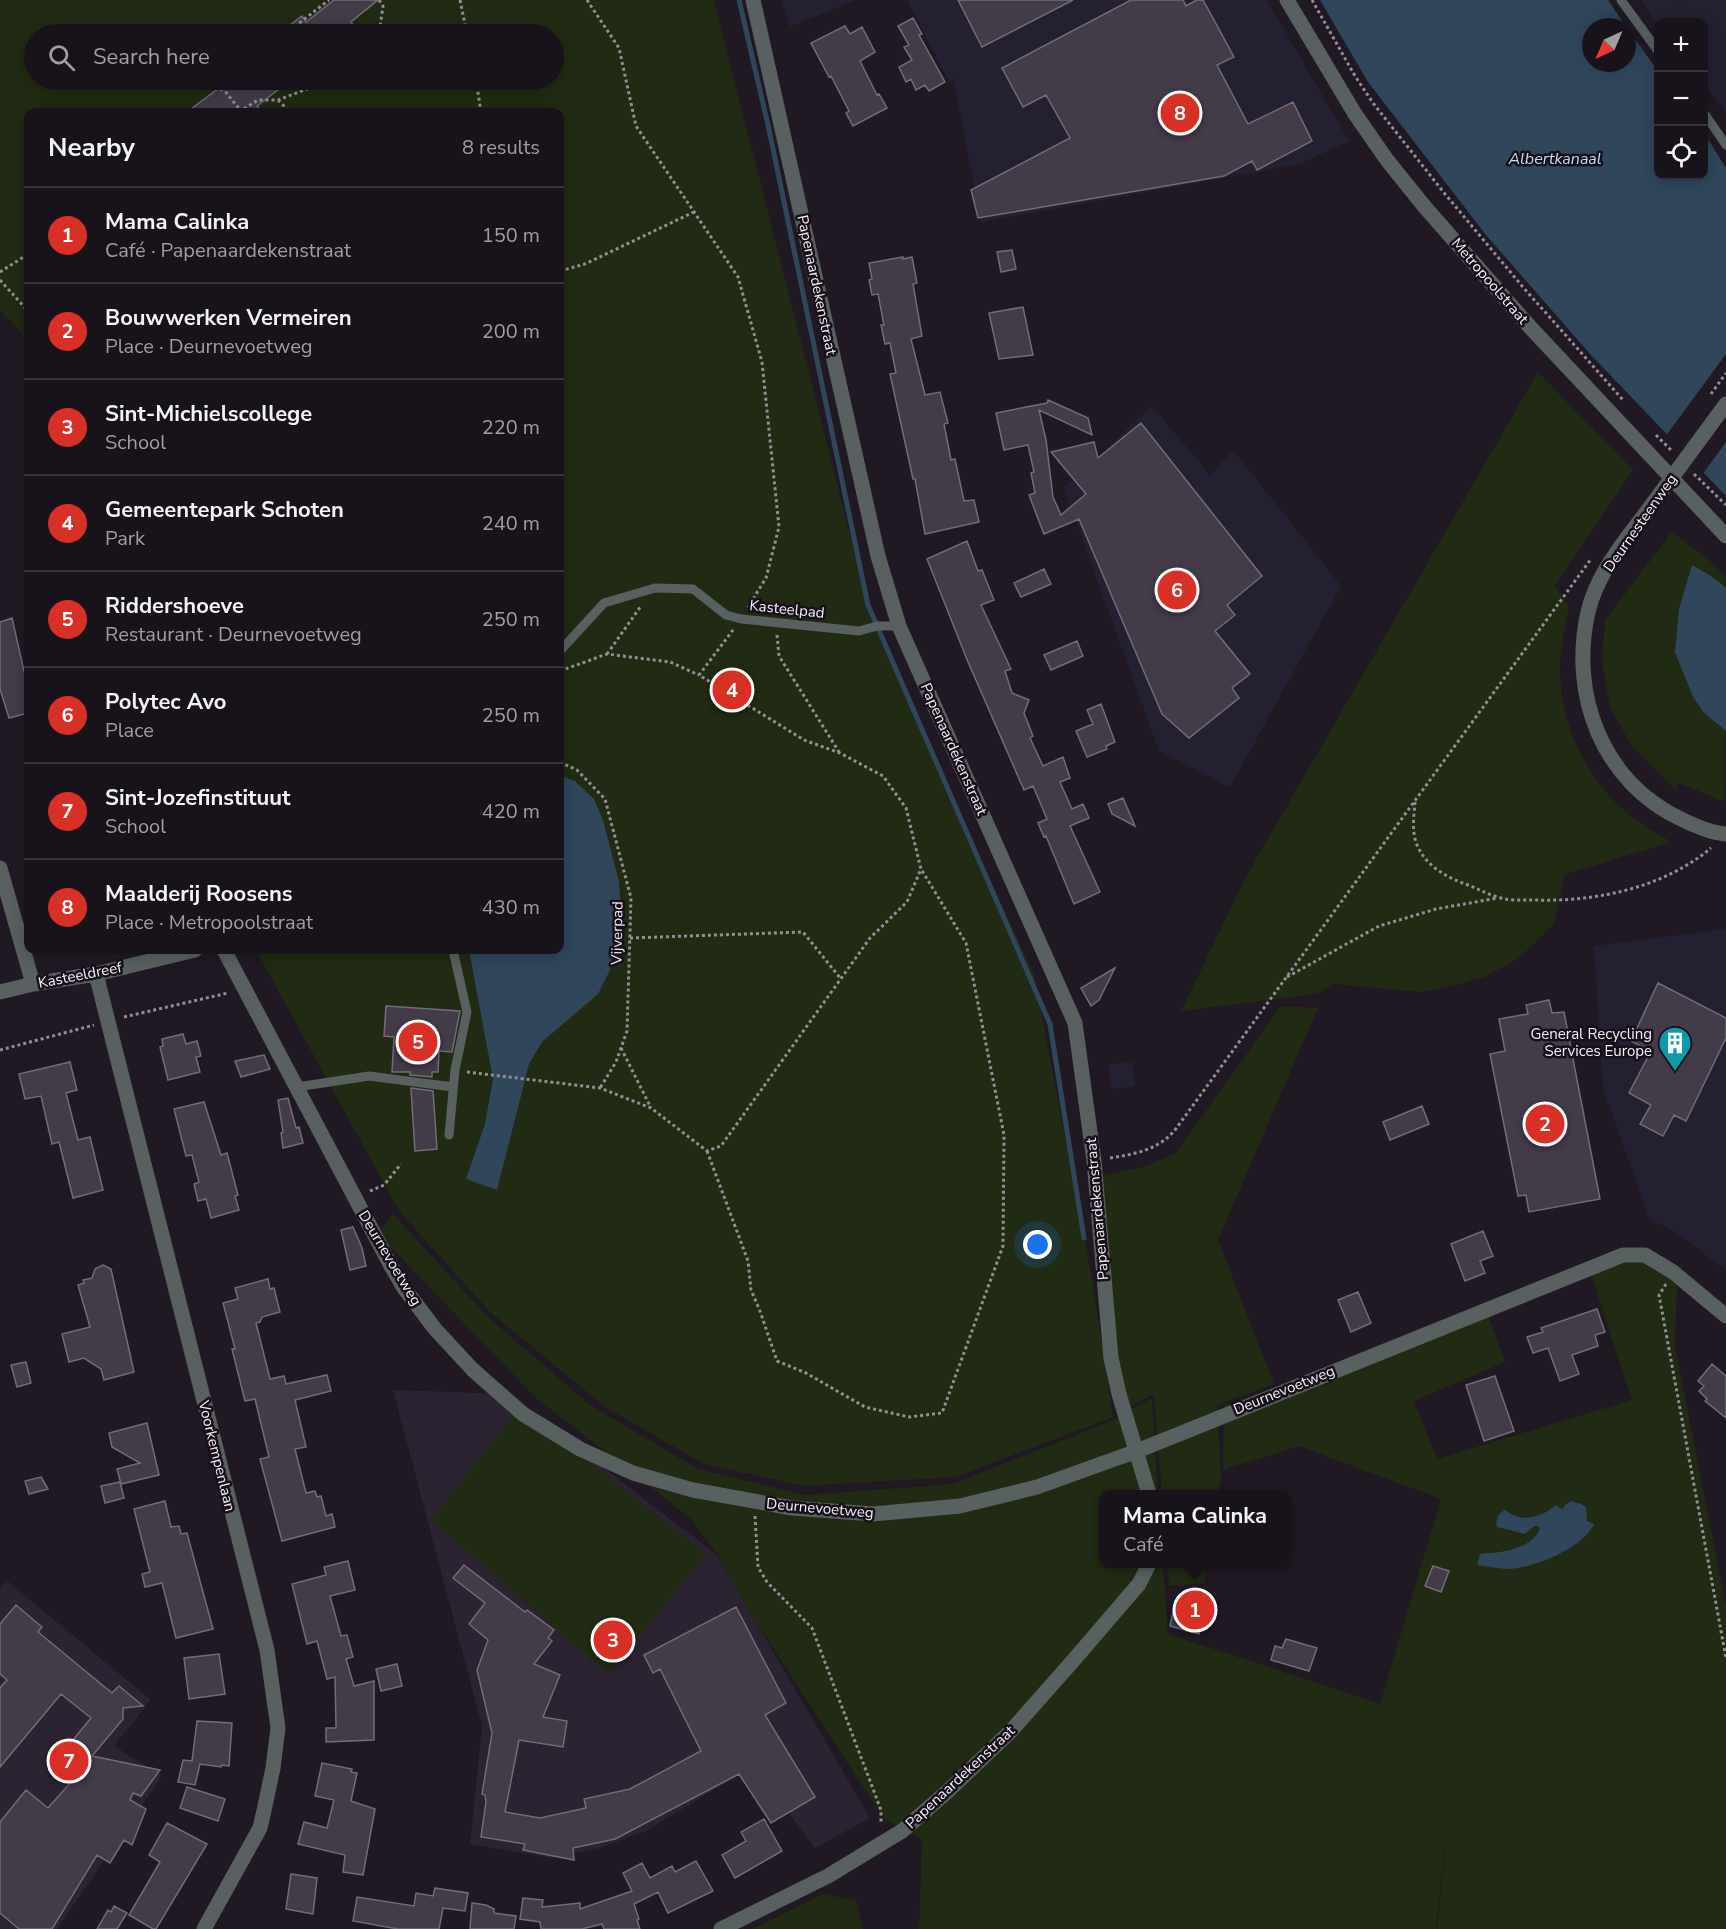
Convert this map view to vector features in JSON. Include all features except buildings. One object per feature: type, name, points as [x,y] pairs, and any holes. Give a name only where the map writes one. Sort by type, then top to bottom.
[{"type":"street","name":"Papenaardekenstraat","points":[[753,0],[895,626],[1075,1023],[1094,1161],[1111,1358],[1119,1394],[1148,1490]]},
{"type":"street","name":"Metropoolstraat","points":[[1287,0],[1355,114],[1387,160],[1424,206],[1530,327],[1726,536]]},
{"type":"street","name":"Deurnesteenweg","points":[[1726,404],[1612,559],[1597,586],[1588,610],[1582,643],[1583,676],[1590,711],[1601,740],[1615,766],[1629,784],[1665,812],[1696,826],[1726,834]]},
{"type":"street","points":[[0,868],[24,952]]},
{"type":"street","points":[[24,954],[33,984]]},
{"type":"street","name":"Kasteeldreef","points":[[0,992],[96,974],[178,954]]},
{"type":"street","name":"Deurnevoetweg","points":[[226,954],[404,1288],[435,1329],[473,1370],[523,1414],[580,1449],[633,1473],[693,1490],[792,1508],[873,1514],[960,1506],[1037,1487],[1137,1451],[1623,1255],[1645,1255],[1673,1272]]},
{"type":"street","name":"Voorkempenlaan","points":[[96,974],[267,1650],[277,1718],[273,1768],[260,1828],[204,1929]]},
{"type":"street","points":[[1673,1272],[1726,1316]]},
{"type":"street","name":"Papenaardekenstraat","points":[[721,1929],[828,1876],[902,1831],[1010,1732],[1139,1584],[1147,1568]]},
{"type":"lane","points":[[1621,0],[1654,44]]},
{"type":"lane","points":[[1708,120],[1726,145]]},
{"type":"lane","name":"Kasteelpad","points":[[564,647],[604,603],[655,588],[693,589],[726,615],[741,619],[859,631],[877,626],[895,626]]},
{"type":"lane","points":[[449,1135],[455,1070],[467,1012],[454,954]]},
{"type":"lane","points":[[297,1087],[369,1076],[453,1087]]},
{"type":"path","points":[[298,24],[329,0]]},
{"type":"path","points":[[379,0],[383,6],[380,24]]},
{"type":"path","points":[[460,0],[465,24]]},
{"type":"path","points":[[587,0],[619,48],[636,126],[738,278],[762,362],[779,528],[766,578],[741,619],[699,675]]},
{"type":"path","points":[[1312,0],[1373,103],[1522,286],[1625,402]]},
{"type":"path","points":[[224,90],[237,108]]},
{"type":"path","points":[[246,108],[258,100],[278,100],[304,90]]},
{"type":"path","points":[[478,90],[480,108]]},
{"type":"path","points":[[278,100],[286,108]]},
{"type":"path","points":[[564,270],[585,264],[693,212]]},
{"type":"path","points":[[0,272],[24,257]]},
{"type":"path","points":[[0,280],[24,307]]},
{"type":"path","points":[[1649,428],[1680,459]]},
{"type":"path","points":[[1687,467],[1726,505]]},
{"type":"path","points":[[1094,1161],[1154,1148],[1168,1138],[1593,556]]},
{"type":"path","points":[[607,654],[655,588]]},
{"type":"path","points":[[775,623],[779,656],[840,753]]},
{"type":"path","points":[[455,1070],[600,1088],[651,1108],[706,1151],[748,1261],[751,1290],[777,1362],[806,1373],[865,1407],[909,1417],[942,1413],[1003,1246],[1004,1135],[966,943],[921,869],[906,808],[883,776],[840,753],[804,740],[699,675],[670,662],[607,654],[564,670]]},
{"type":"path","name":"Vijverpad","points":[[564,764],[577,770],[605,799],[631,898],[627,1031],[616,1062],[600,1088]]},
{"type":"path","points":[[1415,800],[1414,833],[1417,846],[1424,857],[1435,868],[1457,881],[1499,898]]},
{"type":"path","points":[[1286,977],[1379,926],[1436,909],[1499,898],[1581,900],[1635,888],[1672,874],[1712,847]]},
{"type":"path","points":[[706,1151],[721,1146],[870,938],[907,902],[921,869]]},
{"type":"path","points":[[630,938],[804,932],[841,979]]},
{"type":"path","points":[[621,1048],[651,1108]]},
{"type":"path","points":[[355,1198],[384,1185],[401,1164]]},
{"type":"path","points":[[1673,1272],[1659,1295],[1726,1658]]},
{"type":"path","points":[[754,1502],[758,1567],[767,1582],[812,1628],[881,1810],[881,1844]]},
{"type":"shaded area","points":[[781,0],[856,0],[790,27]]},
{"type":"shaded area","points":[[907,0],[1267,0],[1349,141],[1300,164],[981,222],[953,77],[950,84]]},
{"type":"shaded area","points":[[1641,0],[1726,0],[1726,112],[1708,89],[1708,18],[1654,19]]},
{"type":"shaded area","points":[[1152,406],[1210,475],[1233,450],[1341,586],[1230,787],[1159,751],[1064,488]]},
{"type":"shaded area","points":[[1726,929],[1726,1271],[1682,1236],[1649,1218],[1603,1088],[1594,946]]},
{"type":"shaded area","points":[[1132,1062],[1135,1086],[1112,1089],[1108,1065]]},
{"type":"shaded area","points":[[393,1390],[508,1394],[717,1555],[870,1818],[815,1848],[789,1813],[758,1763],[646,1831],[599,1848],[551,1858],[470,1844],[482,1726]]},
{"type":"shaded area","points":[[6,1580],[151,1700],[114,1746],[162,1776],[57,1929],[0,1929],[0,1589]]},
{"type":"green space","points":[[0,0],[714,0],[868,605],[932,754],[1034,974],[1092,1279],[1113,1417],[956,1477],[804,1486],[704,1464],[605,1407],[489,1311],[399,1211],[258,954],[564,954],[564,108],[24,108],[24,336],[0,310]]},
{"type":"green space","points":[[1538,372],[1633,470],[1555,586],[1569,606],[1560,665],[1561,686],[1569,726],[1586,764],[1610,797],[1630,815],[1671,842],[1564,875],[1554,924],[1519,958],[1487,976],[1420,992],[1334,984],[1317,994],[1181,1011],[1247,875]]},
{"type":"green space","points":[[1672,532],[1709,560],[1726,577],[1725,802],[1679,783],[1675,789],[1631,745],[1610,707],[1602,661],[1605,620]]},
{"type":"green space","points":[[1281,1006],[1318,1008],[1218,1240],[1274,1384],[1217,1405],[1221,1476],[1219,1490],[1162,1490],[1154,1394],[1128,1408],[1118,1358],[1103,1205],[1103,1176],[1146,1166],[1176,1153]]},
{"type":"green space","points":[[393,1214],[488,1317],[590,1405],[698,1469],[805,1495],[953,1484],[1111,1421],[1152,1398],[1158,1490],[1099,1490],[1099,1568],[1163,1568],[1168,1634],[1380,1704],[1441,1499],[1299,1446],[1223,1470],[1224,1405],[1488,1314],[1505,1362],[1414,1401],[1437,1459],[1632,1400],[1590,1272],[1645,1258],[1677,1282],[1675,1346],[1726,1606],[1726,1929],[1437,1929],[1452,1782],[1436,1929],[919,1929],[922,1839],[884,1819],[747,1608],[717,1554],[690,1518],[535,1397],[378,1234]]},
{"type":"green space","points":[[520,1407],[706,1554],[609,1675],[431,1520]]},
{"type":"green space","points":[[1167,1568],[1206,1568],[1204,1583],[1169,1586]]},
{"type":"green space","points":[[822,1894],[856,1900],[863,1929],[752,1929]]},
{"type":"water","name":"Albertkanaal","points":[[1320,0],[1608,0],[1620,18],[1582,18],[1582,72],[1636,72],[1636,40],[1654,65],[1654,180],[1708,180],[1708,139],[1726,168],[1726,496],[1591,355],[1486,235],[1368,82]]},
{"type":"water","points":[[1692,565],[1726,588],[1726,731],[1704,713],[1693,697],[1675,652],[1679,609]]},
{"type":"water","points":[[564,777],[575,781],[594,799],[603,820],[619,882],[621,909],[617,937],[610,970],[598,994],[542,1042],[529,1064],[497,1190],[466,1179],[485,1124],[493,1079],[470,954],[564,954]]},
{"type":"water","points":[[1572,1501],[1586,1507],[1587,1521],[1594,1524],[1580,1541],[1569,1549],[1544,1561],[1519,1568],[1505,1569],[1477,1565],[1480,1554],[1522,1546],[1530,1542],[1540,1529],[1534,1526],[1525,1534],[1498,1527],[1497,1518],[1503,1511],[1523,1518],[1533,1517],[1548,1511],[1555,1505],[1562,1509]]},
{"type":"pier","points":[[1726,354],[1726,442],[1702,475],[1665,437]]},
{"type":"waterway","points":[[739,0],[768,125],[868,605],[1050,1024],[1084,1238]]},
{"type":"place","name":"Maalderij Roosens","points":[[1180,113]]},
{"type":"place","name":"Polytec Avo","points":[[1177,590]]},
{"type":"place","name":"Gemeentepark Schoten","points":[[732,690]]},
{"type":"place","name":"Riddershoeve","points":[[418,1042]]},
{"type":"place","name":"General Recycling Services Europe","points":[[1675,1072]]},
{"type":"place","name":"Bouwwerken Vermeiren","points":[[1545,1124]]},
{"type":"place","name":"Mama Calinka","points":[[1195,1610]]},
{"type":"place","name":"Sint-Michielscollege","points":[[613,1640]]},
{"type":"place","name":"Sint-Jozefinstituut","points":[[69,1761]]}]
